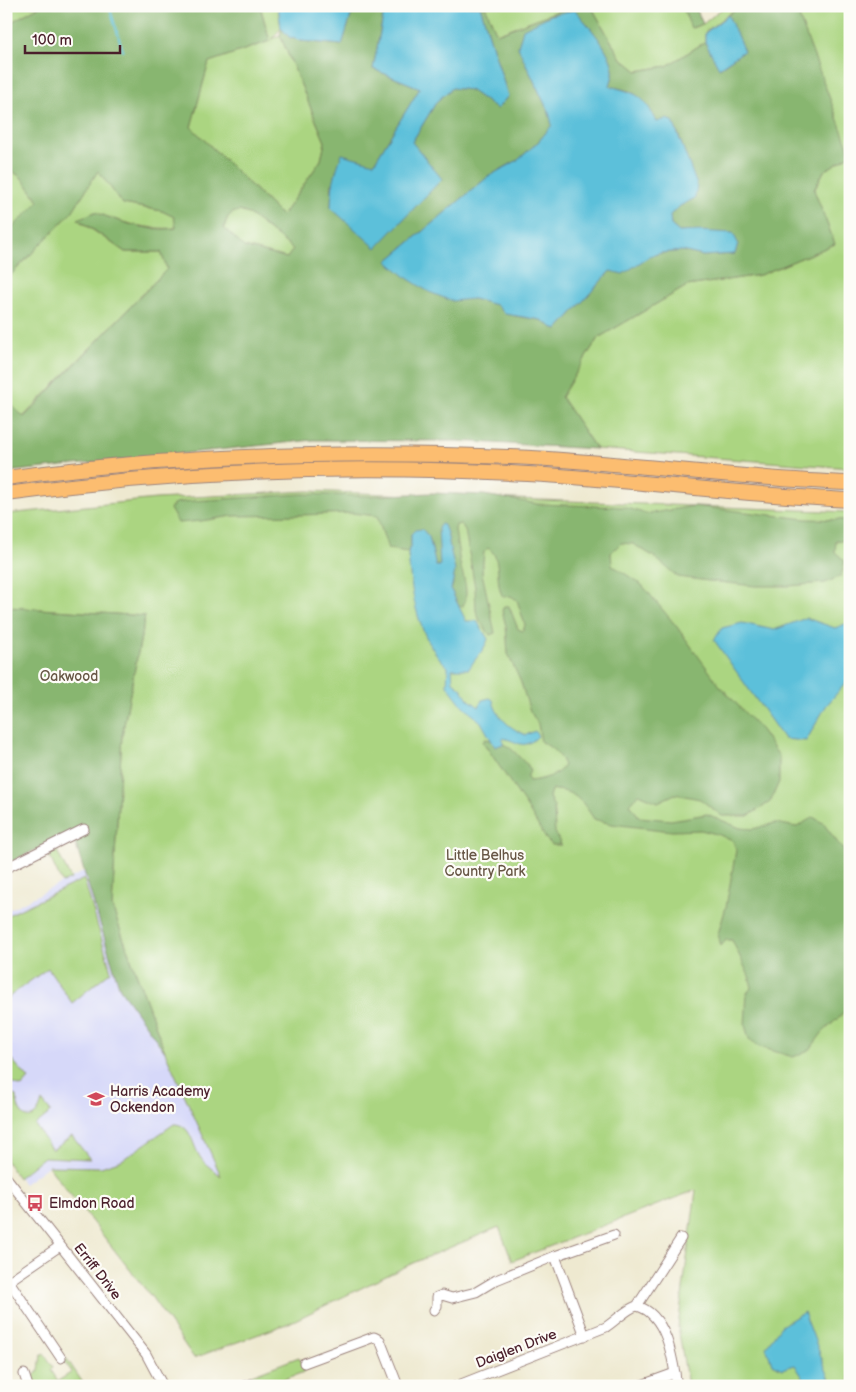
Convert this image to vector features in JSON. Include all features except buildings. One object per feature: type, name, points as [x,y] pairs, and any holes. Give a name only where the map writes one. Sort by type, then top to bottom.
[{"type":"highway","points":[[6,478],[162,461],[280,455],[365,454],[448,455],[550,460],[850,483]]},
{"type":"highway","points":[[6,494],[123,480],[204,474],[274,470],[393,470],[554,476],[850,500]]},
{"type":"street","points":[[6,868],[84,829]]},
{"type":"street","name":"Erriff Drive","points":[[6,1177],[146,1354],[163,1386]]},
{"type":"street","points":[[434,1310],[437,1297],[452,1298],[476,1292],[496,1280],[554,1256],[614,1236]]},
{"type":"street","name":"Daiglen Drive","points":[[456,1386],[606,1327],[636,1306],[681,1238]]},
{"type":"street","points":[[60,1246],[7,1282],[61,1358]]},
{"type":"street","points":[[554,1256],[585,1336]]},
{"type":"street","points":[[636,1306],[643,1307],[656,1319],[667,1338],[677,1386]]},
{"type":"street","points":[[304,1363],[374,1337],[380,1340],[398,1386]]},
{"type":"street","points":[[640,1386],[675,1373]]},
{"type":"street","points":[[24,1374],[28,1386]]},
{"type":"shaded area","name":"Harris Academy Ockendon","points":[[89,869],[118,950],[222,1177],[194,1358],[153,1299],[48,1166],[24,1184],[6,1161],[6,911]]},
{"type":"green space","points":[[6,6],[40,6],[6,25]]},
{"type":"green space","points":[[40,6],[260,6],[270,41],[209,62],[191,127],[282,216],[321,160],[325,142],[280,35],[281,28],[289,37],[301,41],[342,45],[354,6],[385,6],[373,69],[420,88],[374,163],[332,184],[331,208],[412,142],[437,101],[452,88],[470,90],[497,109],[508,96],[480,6],[485,6],[497,34],[571,6],[591,6],[620,57],[637,71],[667,66],[705,42],[720,68],[743,51],[728,15],[739,6],[795,6],[850,152],[850,155],[824,171],[814,190],[835,244],[760,275],[687,286],[598,338],[561,397],[596,449],[457,441],[313,440],[6,472],[6,400],[24,417],[167,269],[161,252],[125,252],[78,219],[95,212],[124,223],[155,229],[176,228],[174,217],[162,211],[123,204],[98,171],[72,212],[6,280],[6,234],[39,201],[21,177],[6,167],[6,25]],"holes":[[[575,10],[598,38],[608,54],[613,72],[610,86],[633,92],[657,122],[677,130],[686,157],[695,198],[680,206],[670,215],[671,225],[679,232],[699,231],[738,243],[735,254],[703,256],[682,251],[661,253],[650,256],[638,263],[610,271],[557,330],[541,320],[515,316],[497,305],[473,299],[387,261],[489,176],[518,160],[553,125],[518,47]],[[239,211],[249,214],[293,249],[287,258],[244,247],[224,228],[228,217],[232,213]]]},
{"type":"green space","points":[[260,6],[278,6],[281,28],[272,39],[280,35],[325,142],[321,160],[282,216],[191,127],[209,62],[270,41]]},
{"type":"green space","points":[[485,6],[571,6],[496,34]]},
{"type":"green space","points":[[591,6],[682,6],[692,28],[703,24],[725,6],[739,6],[705,32],[705,42],[667,66],[637,71],[620,57]]},
{"type":"green space","points":[[682,6],[695,6],[703,24],[691,28]]},
{"type":"green space","points":[[764,6],[850,6],[850,153]]},
{"type":"green space","points":[[850,155],[850,468],[596,449],[561,397],[598,338],[687,286],[760,275],[835,244],[814,191],[824,171]]},
{"type":"green space","points":[[6,167],[21,177],[39,201],[6,234]]},
{"type":"green space","points":[[98,170],[123,204],[162,211],[175,217],[176,228],[154,228],[134,225],[95,212],[78,220],[125,252],[162,252],[167,269],[23,417],[6,400],[6,280],[72,212]]},
{"type":"green space","points":[[239,211],[249,214],[294,249],[287,258],[244,247],[224,228],[228,217],[232,213]]},
{"type":"green space","name":"Little Belhus Country Park","points":[[308,491],[850,512],[850,1386],[688,1386],[678,1327],[696,1190],[512,1261],[499,1227],[413,1263],[289,1323],[194,1358],[153,1299],[48,1166],[101,1167],[122,1160],[174,1124],[184,1127],[188,1131],[202,1160],[221,1176],[165,1052],[112,907],[122,735],[145,616],[6,608],[6,514],[156,499]]},
{"type":"green space","points":[[431,493],[484,495],[538,504],[624,507],[647,514],[694,506],[806,519],[850,520],[850,542],[836,540],[835,552],[845,561],[841,576],[825,583],[755,586],[678,577],[653,556],[633,544],[621,543],[611,553],[612,565],[642,585],[677,627],[720,686],[761,730],[779,756],[779,782],[770,802],[748,816],[722,816],[700,799],[675,794],[658,802],[639,794],[630,804],[639,817],[671,820],[707,814],[740,828],[753,829],[775,823],[797,827],[813,817],[823,823],[850,859],[850,1007],[822,1033],[809,1051],[793,1057],[760,1047],[749,1039],[745,1025],[747,993],[752,987],[749,976],[732,940],[726,940],[721,946],[718,934],[726,907],[736,850],[734,842],[720,835],[701,830],[672,831],[611,824],[594,819],[582,802],[572,794],[559,790],[551,790],[549,797],[554,807],[555,832],[561,845],[552,845],[546,839],[483,742],[485,739],[492,740],[495,746],[503,744],[511,749],[528,765],[530,771],[527,777],[529,781],[554,775],[564,765],[555,751],[541,742],[538,724],[530,711],[520,680],[508,654],[506,626],[502,611],[504,606],[509,606],[518,629],[523,631],[525,625],[517,600],[511,596],[503,597],[500,591],[495,557],[488,548],[484,552],[482,573],[495,633],[490,635],[480,621],[476,611],[475,588],[465,530],[461,524],[456,525],[455,530],[466,595],[463,606],[459,607],[451,590],[453,584],[447,533],[441,553],[441,566],[436,566],[429,537],[411,534],[411,544],[408,552],[388,549],[377,516],[352,513],[233,516],[178,523],[170,509],[175,503],[191,501],[303,494],[369,496]]},
{"type":"green space","name":"Oakwood","points":[[6,608],[145,616],[122,735],[112,907],[165,1052],[120,989],[72,832],[6,864]]},
{"type":"green space","points":[[55,847],[71,879],[62,883],[47,851]]},
{"type":"green space","points":[[84,879],[111,971],[72,1003],[48,968],[6,999],[6,916]]},
{"type":"green space","points":[[6,1053],[29,1079],[22,1087],[6,1081]]},
{"type":"green space","points":[[6,1093],[17,1096],[20,1110],[26,1117],[35,1115],[42,1101],[51,1112],[35,1125],[52,1150],[72,1136],[90,1159],[44,1157],[18,1178],[6,1161]]},
{"type":"green space","points":[[44,1353],[53,1367],[51,1370],[58,1381],[72,1372],[64,1361],[67,1359],[85,1386],[30,1386],[29,1382],[39,1370],[41,1355]]},
{"type":"green space","points":[[299,1357],[304,1372],[265,1386],[253,1386],[249,1376]]},
{"type":"water","points":[[278,6],[354,6],[342,45],[301,41],[289,37],[281,28]]},
{"type":"water","points":[[385,6],[480,6],[508,96],[497,109],[470,90],[452,88],[437,101],[412,142],[442,179],[376,248],[331,208],[331,201],[337,167],[342,154],[374,163],[420,88],[373,69]]},
{"type":"water","points":[[575,10],[604,46],[608,54],[613,72],[610,86],[628,91],[639,97],[648,106],[657,122],[666,119],[673,121],[697,185],[695,198],[680,206],[670,215],[671,225],[679,232],[733,233],[738,243],[735,254],[703,256],[682,251],[661,253],[650,256],[623,274],[610,271],[557,330],[541,320],[505,314],[496,305],[473,299],[452,301],[429,292],[407,278],[387,261],[489,176],[518,160],[539,141],[552,125],[549,113],[518,47],[523,29],[551,15]]},
{"type":"water","points":[[728,15],[744,51],[719,68],[705,42],[705,33]]},
{"type":"water","points":[[441,524],[444,525],[447,533],[455,571],[451,590],[466,621],[477,621],[488,639],[469,669],[452,669],[453,682],[462,689],[468,699],[479,707],[482,700],[490,698],[493,700],[497,712],[505,722],[515,729],[526,735],[535,731],[538,736],[529,743],[521,744],[503,738],[503,744],[495,747],[481,722],[463,706],[447,685],[448,667],[429,643],[423,629],[411,583],[408,552],[411,544],[411,534],[415,530],[422,529],[429,537],[436,566],[440,566],[438,528]]},
{"type":"water","points":[[806,618],[835,628],[850,622],[850,678],[826,706],[806,741],[784,739],[714,640],[722,628],[742,623],[774,630]]},
{"type":"water","points":[[804,1312],[831,1386],[808,1386],[795,1365],[782,1369],[772,1364],[766,1347],[781,1326]]},
{"type":"waterway","points":[[109,6],[123,51]]},
{"type":"place","name":"Harris Academy Ockendon","points":[[96,1099]]},
{"type":"place","name":"Elmdon Road","points":[[35,1203]]}]
